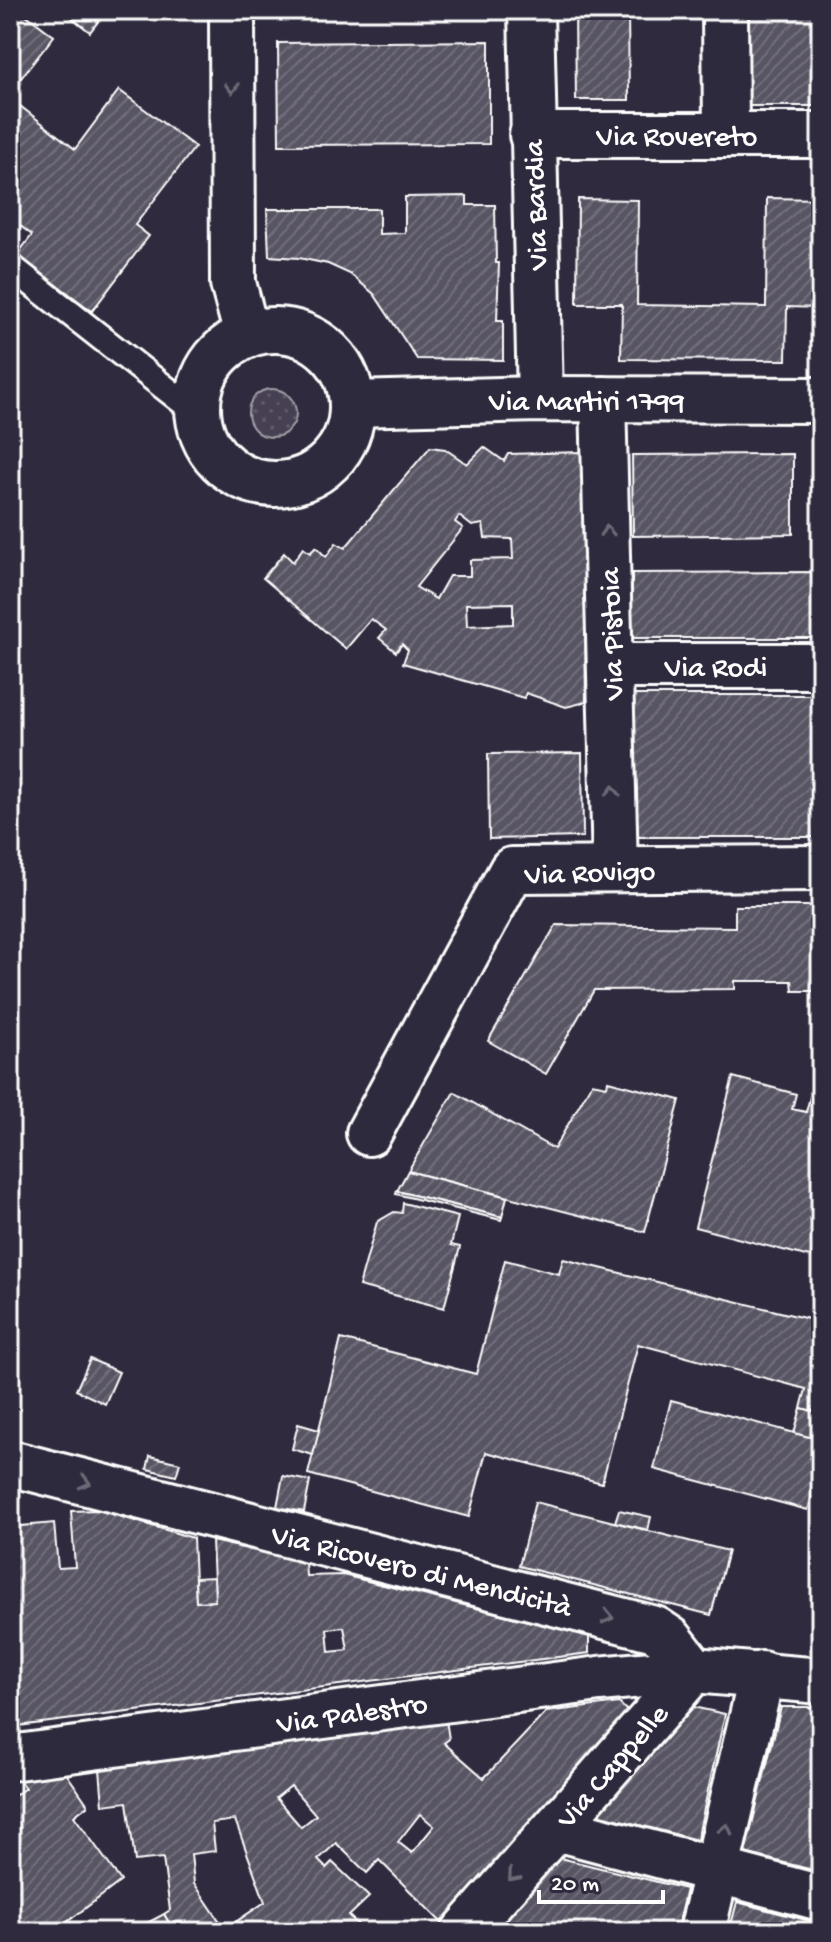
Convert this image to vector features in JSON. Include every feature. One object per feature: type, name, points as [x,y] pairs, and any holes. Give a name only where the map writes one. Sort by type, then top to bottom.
[{"type":"street","points":[[232,10],[233,283],[247,335]]},
{"type":"street","name":"Via Bardia","points":[[531,10],[540,399]]},
{"type":"street","points":[[725,10],[726,135]]},
{"type":"street","name":"Via Rovereto","points":[[532,135],[821,135]]},
{"type":"street","points":[[271,329],[296,332],[318,342],[336,359],[348,380],[353,404],[349,430],[337,454],[317,472],[293,482],[266,484],[240,477],[219,461],[204,439],[197,413],[200,389],[209,366],[225,348],[247,335],[271,329]]},
{"type":"street","name":"Via Martiri 1799","points":[[353,404],[540,399],[821,400]]},
{"type":"street","name":"Via Pistoia","points":[[603,399],[615,869]]},
{"type":"street","name":"Via Rodi","points":[[611,666],[821,666]]},
{"type":"street","name":"Via Rovigo","points":[[369,1133],[512,870],[821,868]]},
{"type":"street","name":"Via Ricovero di Mendicità","points":[[10,1463],[655,1629],[670,1639],[694,1670]]},
{"type":"street","points":[[694,1670],[821,1681]]},
{"type":"street","name":"Via Palestro","points":[[10,1758],[599,1679],[694,1670]]},
{"type":"street","name":"Via Cappelle","points":[[464,1932],[694,1670]]},
{"type":"street","points":[[702,1932],[762,1674]]},
{"type":"street","points":[[556,1828],[821,1898]]},
{"type":"lane","points":[[10,266],[197,413]]},
{"type":"shaded area","points":[[272,389],[289,396],[296,413],[289,430],[272,437],[255,430],[248,413],[255,396]]},
{"type":"building","points":[[10,10],[28,10],[25,14],[54,36],[10,92]]},
{"type":"building","points":[[62,10],[107,10],[90,32]]},
{"type":"building","points":[[575,10],[628,10],[629,100],[576,100]]},
{"type":"building","points":[[748,10],[821,10],[821,106],[749,106]]},
{"type":"building","points":[[489,41],[489,144],[279,145],[278,43]]},
{"type":"building","points":[[119,90],[195,147],[135,225],[149,236],[92,311],[17,255],[32,235],[10,218],[10,98],[75,149]]},
{"type":"building","points":[[467,196],[467,205],[495,205],[496,263],[499,263],[497,321],[503,321],[503,360],[417,359],[374,294],[350,274],[328,264],[269,256],[267,209],[379,209],[379,234],[405,233],[405,197]]},
{"type":"building","points":[[767,198],[821,199],[821,308],[787,307],[786,360],[621,359],[622,304],[577,304],[578,199],[638,200],[637,305],[766,307]]},
{"type":"building","points":[[430,447],[445,449],[467,464],[484,447],[504,461],[508,454],[583,452],[586,702],[566,707],[526,693],[524,698],[403,663],[408,650],[402,644],[396,652],[379,638],[386,630],[371,619],[346,649],[263,578],[284,553],[293,562],[303,548],[310,553],[316,547],[326,557],[336,543],[345,548]],"holes":[[[459,516],[472,526],[483,524],[485,538],[512,539],[513,559],[470,560],[470,576],[449,576],[436,599],[416,587],[463,528],[455,522]],[[513,603],[513,624],[467,626],[466,604]]]},
{"type":"building","points":[[793,454],[793,534],[633,536],[632,455]]},
{"type":"building","points":[[821,572],[821,638],[632,638],[632,573]]},
{"type":"building","points":[[633,695],[821,695],[821,837],[632,837]]},
{"type":"building","points":[[582,753],[583,837],[489,839],[488,754]]},
{"type":"building","points":[[735,906],[821,906],[819,991],[793,991],[792,981],[735,981],[735,989],[594,990],[546,1074],[488,1041],[556,925],[735,927]]},
{"type":"building","points":[[821,1056],[821,1260],[695,1227],[733,1077],[796,1094],[792,1109],[806,1112]]},
{"type":"building","points":[[608,1081],[680,1100],[645,1232],[408,1171],[454,1092],[554,1149],[592,1083],[607,1086]]},
{"type":"building","points":[[408,1171],[507,1197],[502,1217],[397,1191]]},
{"type":"building","points":[[397,1191],[502,1217],[501,1220],[396,1194]]},
{"type":"building","points":[[403,1203],[458,1217],[451,1245],[460,1247],[444,1308],[359,1286],[377,1222],[394,1212],[402,1213]]},
{"type":"building","points":[[563,1259],[821,1322],[821,1413],[801,1408],[806,1389],[638,1344],[602,1483],[486,1452],[469,1517],[308,1474],[341,1339],[476,1374],[505,1260],[559,1274]]},
{"type":"building","points":[[90,1359],[119,1372],[105,1404],[76,1390]]},
{"type":"building","points":[[671,1400],[821,1440],[821,1463],[808,1510],[654,1469]]},
{"type":"building","points":[[801,1408],[821,1413],[821,1440],[794,1433]]},
{"type":"building","points":[[298,1424],[319,1430],[313,1455],[292,1449]]},
{"type":"building","points":[[150,1456],[180,1463],[176,1476],[147,1469]]},
{"type":"building","points":[[283,1476],[310,1481],[304,1512],[277,1507]]},
{"type":"building","points":[[535,1502],[728,1551],[711,1615],[519,1566]]},
{"type":"building","points":[[98,1510],[193,1538],[196,1602],[215,1601],[212,1541],[305,1562],[306,1576],[343,1575],[589,1636],[589,1653],[10,1727],[10,1527],[54,1523],[58,1568],[75,1567],[71,1511]],"holes":[[[344,1627],[348,1650],[329,1652],[327,1629]]]},
{"type":"building","points":[[619,1510],[651,1517],[648,1530],[615,1522]]},
{"type":"building","points":[[214,1577],[215,1601],[196,1602],[195,1578]]},
{"type":"building","points":[[619,1703],[632,1716],[441,1922],[379,1860],[367,1873],[336,1843],[318,1860],[326,1868],[332,1862],[369,1897],[349,1916],[366,1932],[174,1932],[164,1914],[170,1910],[163,1858],[135,1861],[127,1802],[103,1805],[100,1769],[446,1720],[449,1739],[444,1743],[484,1778],[546,1712]],"holes":[[[291,1786],[316,1815],[301,1827],[276,1798]],[[420,1814],[434,1826],[412,1853],[398,1842]],[[235,1820],[265,1902],[225,1929],[194,1883],[191,1854],[215,1851],[212,1823]]]},
{"type":"building","points":[[693,1707],[725,1714],[697,1840],[597,1814]]},
{"type":"building","points":[[781,1707],[821,1707],[821,1872],[745,1853]]},
{"type":"building","points":[[66,1773],[88,1805],[74,1816],[121,1881],[54,1932],[24,1932],[10,1915],[10,1799],[25,1788],[18,1779]]},
{"type":"building","points":[[556,1857],[686,1889],[676,1932],[508,1932],[488,1927]]},
{"type":"building","points":[[737,1902],[821,1924],[821,1932],[729,1932]]},
{"type":"building","points":[[164,1914],[174,1932],[145,1932],[141,1926]]}]
